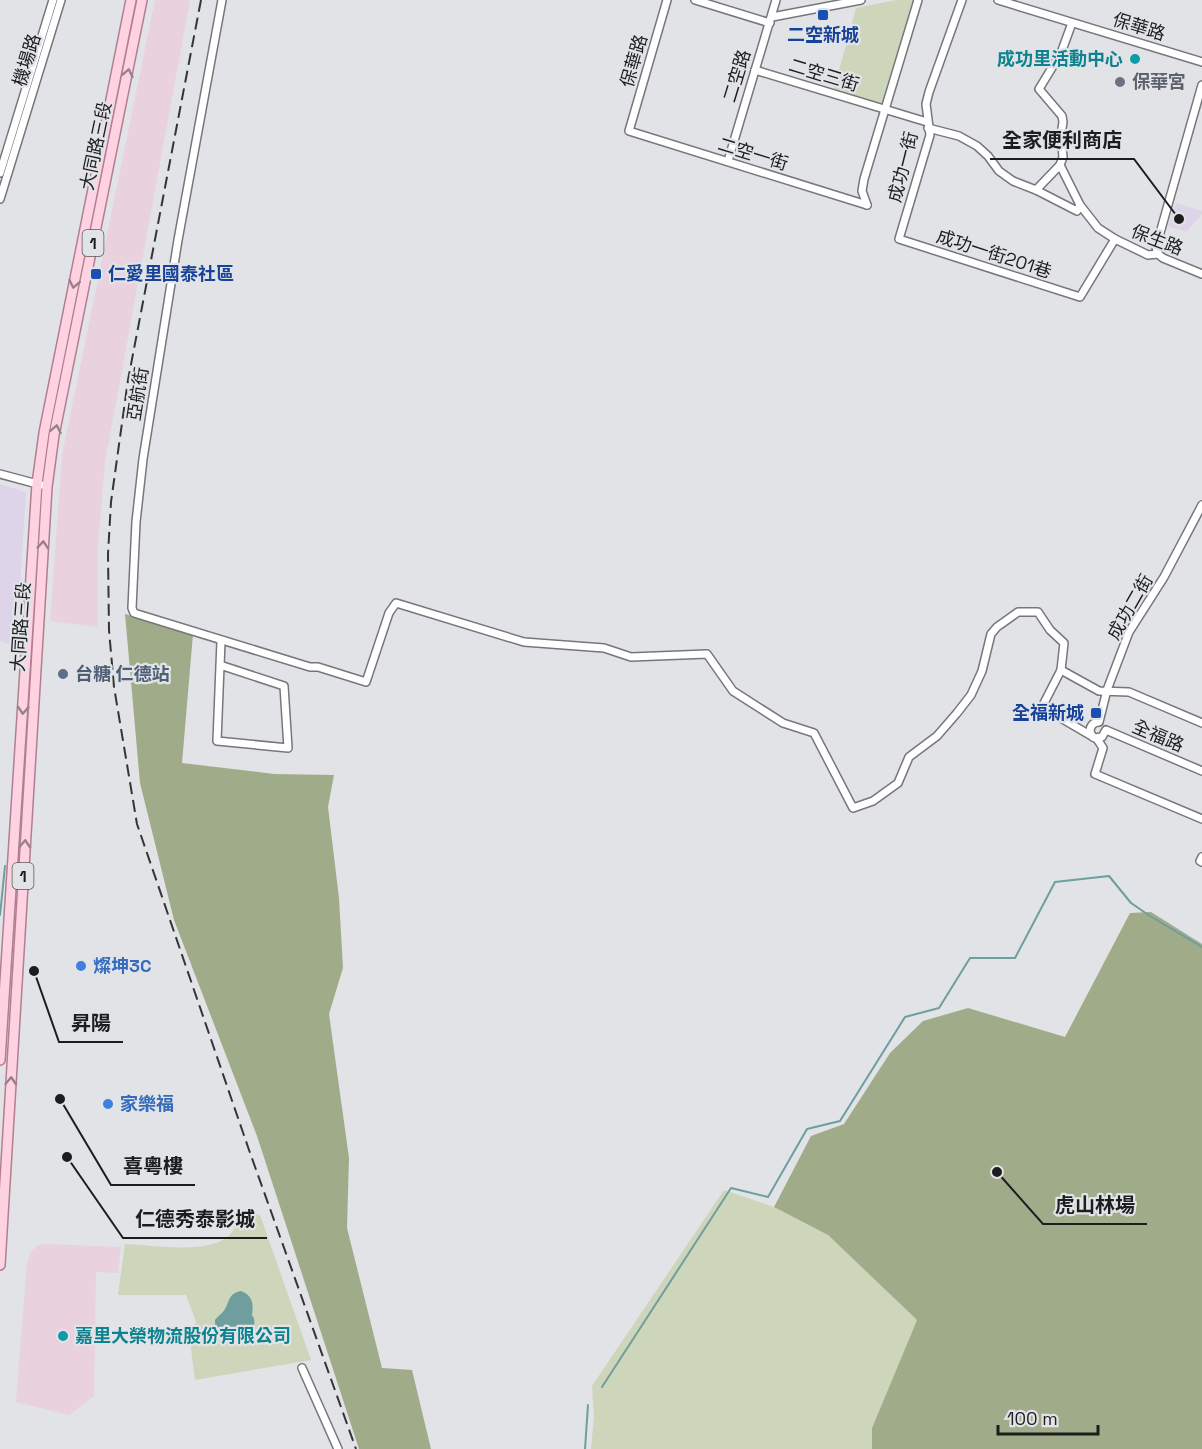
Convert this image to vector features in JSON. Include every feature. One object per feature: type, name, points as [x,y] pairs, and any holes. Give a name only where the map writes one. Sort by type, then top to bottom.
[{"type":"main road","name":"大同路三段","points":[[0,1265],[44,433],[131,0]]},
{"type":"main road","name":"大同路三段","points":[[0,1060],[42,485],[142,0]]},
{"type":"street","name":"機場路","points":[[0,173],[53,0]]},
{"type":"street","name":"機場路","points":[[0,199],[61,0]]},
{"type":"street","name":"亞航街","points":[[222,0],[178,240],[143,459],[136,522],[132,608],[135,613],[221,641],[366,682],[389,613],[396,603],[524,642],[604,648],[631,657],[706,654],[734,692],[783,723],[814,734],[853,807],[873,801],[898,783],[909,757],[937,736],[971,695],[982,671],[991,634],[1018,612],[1038,612],[1050,630],[1064,643],[1061,669]]},
{"type":"street","name":"保華路","points":[[629,131],[668,0]]},
{"type":"street","points":[[695,0],[771,20],[861,0]]},
{"type":"street","name":"二空路","points":[[728,161],[776,0]]},
{"type":"street","points":[[885,109],[918,0]]},
{"type":"street","name":"成功一街","points":[[900,239],[930,135],[926,104],[929,92],[962,0]]},
{"type":"street","name":"保華路","points":[[998,0],[1202,62]]},
{"type":"street","points":[[1036,190],[1060,165],[1063,158],[1060,135],[1062,116],[1039,89],[1061,53],[1072,23]]},
{"type":"street","name":"二空三街","points":[[755,69],[885,109],[928,125]]},
{"type":"street","points":[[1158,254],[1156,247],[1202,85]]},
{"type":"street","name":"二空一街","points":[[629,131],[867,205],[863,196],[863,186],[885,109]]},
{"type":"street","points":[[928,125],[959,136],[977,146],[999,171],[1013,181],[1077,211],[1080,205]]},
{"type":"street","name":"保生路","points":[[1060,165],[1080,205],[1098,228],[1148,255],[1158,254],[1202,274]]},
{"type":"street","name":"成功一街201巷","points":[[900,239],[1080,297],[1115,239]]},
{"type":"street","points":[[0,474],[42,485]]},
{"type":"street","name":"成功二街","points":[[1096,724],[1129,632],[1164,577],[1202,505]]},
{"type":"street","points":[[220,665],[284,686],[288,748],[217,741],[220,665],[221,641]]},
{"type":"street","points":[[1096,738],[1042,707],[1061,669],[1100,691],[1129,692],[1202,723]]},
{"type":"street","points":[[1106,730],[1104,725],[1096,724],[1090,732],[1103,748],[1095,774],[1202,819]]},
{"type":"street","name":"全福路","points":[[1096,738],[1102,737],[1106,730],[1202,771]]},
{"type":"street","points":[[302,1368],[338,1449]]},
{"type":"shaded area","points":[[155,0],[190,0],[105,462],[98,544],[98,627],[50,621],[62,456]]},
{"type":"shaded area","points":[[1176,203],[1202,211],[1202,214],[1186,232],[1168,226]]},
{"type":"shaded area","points":[[0,484],[26,492],[16,646],[0,641]]},
{"type":"shaded area","points":[[39,1245],[121,1247],[118,1273],[96,1272],[94,1396],[69,1415],[16,1402],[27,1263],[31,1251]]},
{"type":"green space","points":[[896,0],[915,0],[883,104],[834,89],[856,8]]},
{"type":"green space","points":[[125,614],[193,634],[182,763],[274,774],[334,775],[328,807],[339,898],[343,968],[329,1014],[349,1158],[347,1228],[382,1368],[412,1370],[431,1449],[359,1449],[257,1136],[174,920],[140,783]]},
{"type":"green space","points":[[1151,912],[1202,944],[1202,1449],[872,1449],[872,1428],[917,1320],[828,1235],[774,1207],[811,1136],[844,1124],[890,1053],[923,1021],[968,1008],[1065,1037],[1130,913]]},
{"type":"green space","points":[[724,1190],[774,1207],[828,1235],[917,1320],[872,1428],[872,1449],[591,1449],[594,1416],[592,1386]]},
{"type":"green space","points":[[240,1209],[260,1215],[311,1360],[195,1380],[190,1341],[196,1322],[186,1295],[118,1295],[125,1244],[191,1247],[216,1243],[232,1232]]},
{"type":"water","points":[[241,1291],[251,1300],[253,1332],[220,1336],[215,1329],[215,1320],[224,1310],[232,1295]]},
{"type":"waterway","points":[[0,915],[5,866]]},
{"type":"waterway","points":[[602,1387],[731,1188],[768,1197],[807,1129],[840,1121],[905,1017],[939,1008],[970,958],[1015,958],[1055,882],[1109,876],[1131,903],[1202,947]]},
{"type":"waterway","points":[[585,1449],[588,1405]]},
{"type":"railway","points":[[201,0],[128,380],[111,502],[108,554],[109,630],[114,687],[137,824],[249,1150],[356,1449]]},
{"type":"place","name":"二空新城","points":[[823,15]]},
{"type":"place","name":"成功里活動中心","points":[[1135,59]]},
{"type":"place","name":"保華宮","points":[[1120,82]]},
{"type":"place","name":"全家便利商店","points":[[1179,219]]},
{"type":"place","name":"仁愛里國泰社區","points":[[96,274]]},
{"type":"place","name":"台糖 仁德站","points":[[63,674]]},
{"type":"place","name":"全福新城","points":[[1096,713]]},
{"type":"place","name":"燦坤3C","points":[[81,966]]},
{"type":"place","name":"昇陽","points":[[34,971]]},
{"type":"place","name":"喜粵樓","points":[[60,1099]]},
{"type":"place","name":"家樂福","points":[[108,1104]]},
{"type":"place","name":"仁德秀泰影城","points":[[67,1157]]},
{"type":"place","name":"虎山林場","points":[[997,1172]]},
{"type":"place","name":"嘉里大榮物流股份有限公司","points":[[63,1336]]}]
